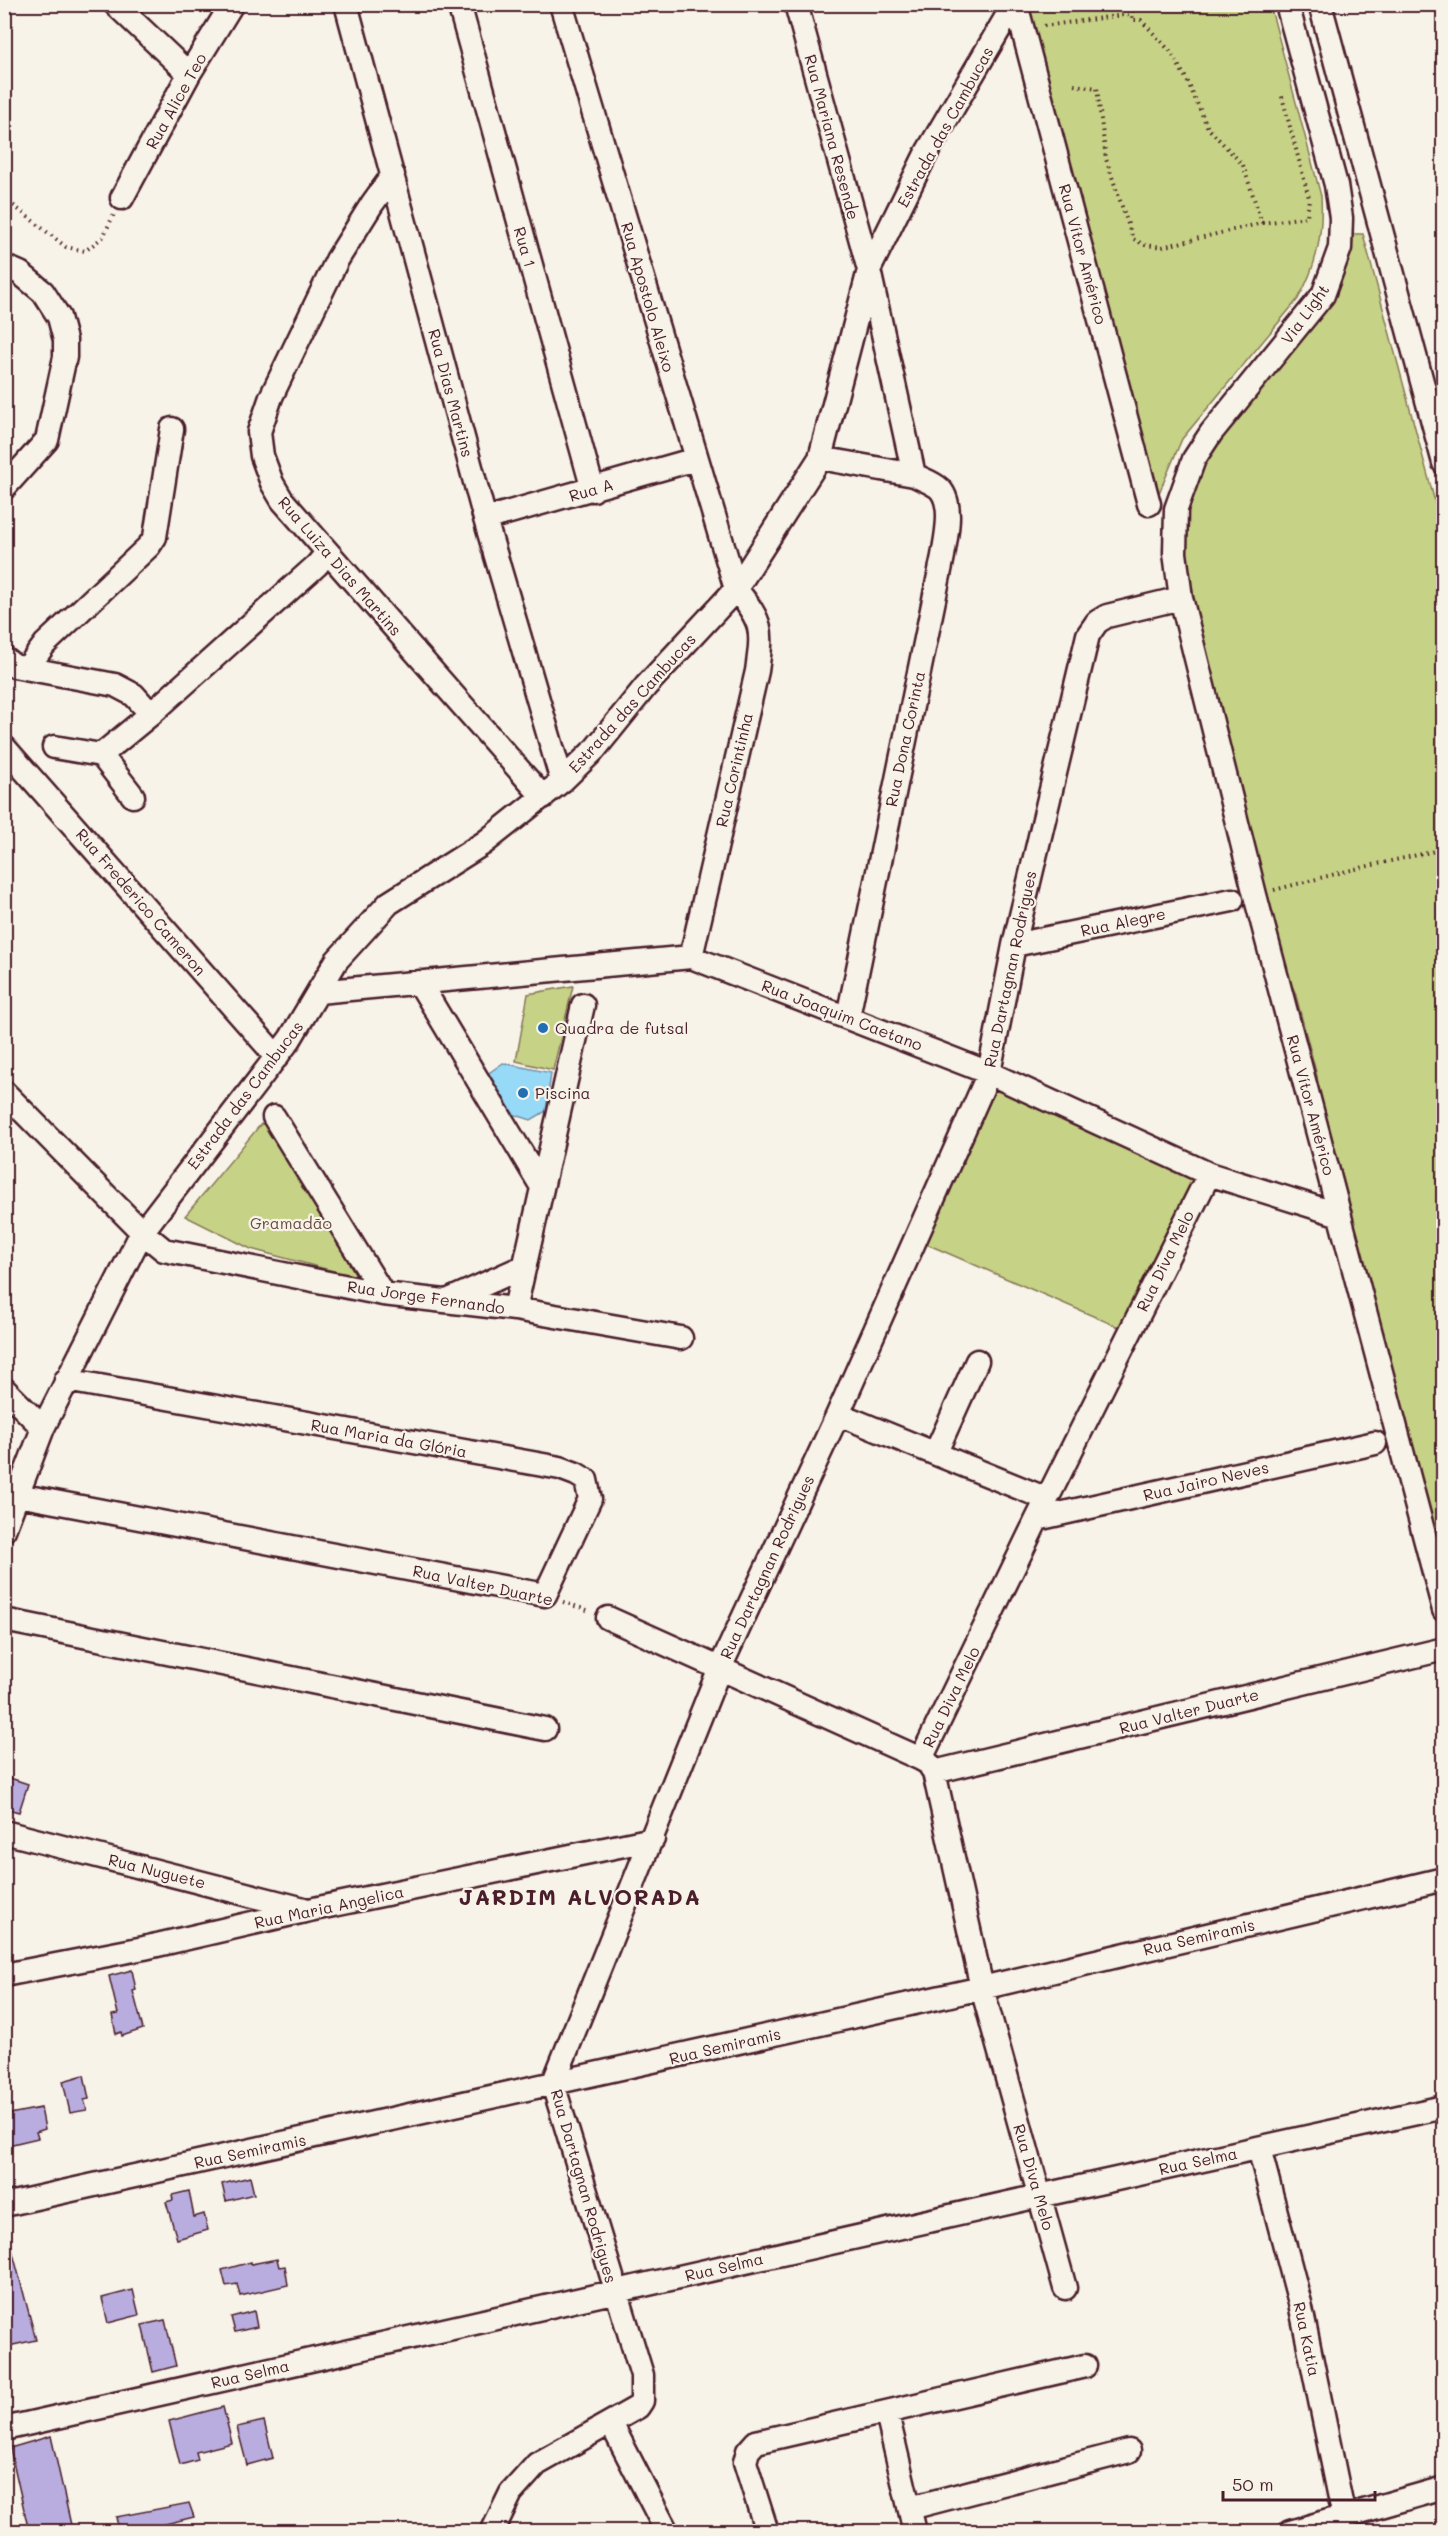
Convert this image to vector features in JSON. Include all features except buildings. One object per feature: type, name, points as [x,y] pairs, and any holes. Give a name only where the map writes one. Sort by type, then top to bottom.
[{"type":"street","points":[[115,4],[189,74]]},
{"type":"street","name":"Rua Alice Teo","points":[[122,198],[189,74],[232,4]]},
{"type":"street","name":"Rua Dias Martins","points":[[346,4],[485,519],[562,781]]},
{"type":"street","name":"Rua 1","points":[[459,4],[593,490]]},
{"type":"street","name":"Rua Apostolo Aleixo","points":[[561,4],[736,589]]},
{"type":"street","name":"Rua Mariana Resende","points":[[796,4],[869,270]]},
{"type":"street","name":"Estrada das Cambucas","points":[[4,1530],[43,1428],[142,1232],[290,1039],[337,960],[389,903],[484,843],[562,781],[595,749],[646,686],[736,589],[820,458],[869,270],[926,154],[1015,4]]},
{"type":"street","name":"Rua Vítor Américo","points":[[1015,4],[1149,504]]},
{"type":"street","name":"Via Light","points":[[1181,598],[1175,553],[1176,509],[1194,459],[1217,425],[1313,309],[1331,278],[1340,248],[1341,218],[1336,185],[1287,4]]},
{"type":"street","points":[[1320,4],[1443,463]]},
{"type":"street","name":"Rua Luiza Dias Martins","points":[[393,175],[372,204],[338,260],[271,397],[259,432],[262,456],[272,483],[282,500],[543,796]]},
{"type":"street","points":[[4,267],[20,273],[43,292],[58,317],[65,340],[65,357],[47,440],[4,488]]},
{"type":"street","points":[[869,270],[914,475]]},
{"type":"street","points":[[27,668],[45,644],[149,546],[155,537],[172,429]]},
{"type":"street","name":"Rua Dona Corinta","points":[[820,458],[914,475],[939,487],[944,495],[947,529],[848,1017]]},
{"type":"street","name":"Rua A","points":[[485,519],[696,459]]},
{"type":"street","points":[[101,755],[151,714],[317,565],[327,553]]},
{"type":"street","name":"Rua Corintinha","points":[[692,957],[757,671],[762,639],[760,625],[754,611],[736,589]]},
{"type":"street","name":"Rua Vítor Américo","points":[[1181,598],[1255,895],[1443,1610]]},
{"type":"street","name":"Rua Dartagnan Rodrigues","points":[[492,2532],[511,2493],[537,2464],[638,2407],[642,2401],[644,2390],[642,2375],[553,2085],[719,1670],[838,1414],[989,1073],[1014,945],[1088,635],[1097,622],[1107,616],[1181,598]]},
{"type":"street","points":[[4,658],[15,666],[115,685],[134,695],[151,714]]},
{"type":"street","name":"Rua Frederico Cameron","points":[[4,747],[277,1057]]},
{"type":"street","points":[[54,747],[101,755],[133,796]]},
{"type":"street","name":"Rua Alegre","points":[[1014,945],[1232,900]]},
{"type":"street","name":"Rua Joaquim Caetano","points":[[318,992],[692,957],[989,1073],[1209,1174],[1340,1215]]},
{"type":"street","points":[[419,982],[542,1187]]},
{"type":"street","points":[[515,1309],[583,1005]]},
{"type":"street","name":"Rua Jorge Fernando","points":[[4,1092],[142,1232],[164,1250],[383,1294],[515,1309],[681,1338]]},
{"type":"street","points":[[274,1117],[383,1294]]},
{"type":"street","name":"Rua Diva Melo","points":[[1065,2288],[982,1988],[928,1766],[1037,1520],[1209,1174]]},
{"type":"street","points":[[447,1301],[525,1266]]},
{"type":"street","points":[[936,1452],[977,1361]]},
{"type":"street","name":"Rua Maria da Glória","points":[[66,1380],[536,1464],[576,1474],[586,1480],[590,1499],[545,1595]]},
{"type":"street","points":[[4,1389],[43,1428]]},
{"type":"street","points":[[838,1414],[1047,1499]]},
{"type":"street","name":"Rua Jairo Neves","points":[[1037,1520],[1376,1443]]},
{"type":"street","name":"Rua Valter Duarte","points":[[18,1495],[545,1595]]},
{"type":"street","points":[[608,1618],[928,1766]]},
{"type":"street","points":[[4,1620],[545,1729]]},
{"type":"street","name":"Rua Valter Duarte","points":[[928,1766],[1443,1649]]},
{"type":"street","name":"Rua Nuguete","points":[[4,1832],[309,1910]]},
{"type":"street","name":"Rua Maria Angelica","points":[[4,1975],[144,1948],[309,1910],[653,1839]]},
{"type":"street","name":"Rua Semiramis","points":[[4,2205],[553,2085],[1443,1880]]},
{"type":"street","name":"Rua Selma","points":[[4,2430],[1443,2107]]},
{"type":"street","name":"Rua Katia","points":[[1259,2148],[1300,2303],[1345,2524]]},
{"type":"street","points":[[767,2532],[745,2462],[748,2451],[756,2442],[887,2414],[1085,2366]]},
{"type":"street","points":[[887,2414],[915,2532]]},
{"type":"street","points":[[611,2423],[667,2532]]},
{"type":"street","points":[[910,2508],[1129,2451]]},
{"type":"street","points":[[1290,2532],[1345,2524],[1443,2488]]},
{"type":"path","points":[[1133,4],[1132,20],[1141,20],[1153,30],[1170,51],[1187,80],[1208,128],[1243,165],[1262,223]]},
{"type":"path","points":[[1044,26],[1131,14]]},
{"type":"path","points":[[1074,85],[1098,88],[1106,159],[1133,239],[1145,245],[1162,247],[1262,223],[1307,217],[1309,198],[1281,93]]},
{"type":"path","points":[[4,198],[66,247],[86,251],[103,237],[122,198]]},
{"type":"path","points":[[1255,895],[1443,849]]},
{"type":"path","name":"Rua Valter Duarte","points":[[545,1595],[608,1618]]},
{"type":"green space","points":[[1026,5],[1270,5],[1321,196],[1320,237],[1310,274],[1298,299],[1182,439],[1159,493]]},
{"type":"green space","points":[[1347,234],[1363,234],[1443,532],[1443,1595],[1323,1136],[1317,1076],[1295,992],[1275,953],[1177,552],[1198,457],[1300,337]]},
{"type":"green space","name":"Quadra de futsal","points":[[573,986],[553,1070],[516,1061],[528,994]]},
{"type":"green space","points":[[989,1073],[1209,1174],[1130,1332],[915,1239]]},
{"type":"green space","name":"Gramadão","points":[[261,1124],[275,1126],[363,1279],[251,1249],[185,1216]]},
{"type":"water","name":"Piscina","points":[[503,1063],[551,1073],[546,1111],[531,1120],[513,1114],[486,1075]]},
{"type":"place","name":"Quadra de futsal","points":[[543,1028]]},
{"type":"place","name":"Piscina","points":[[523,1093]]},
{"type":"district","name":"JARDIM ALVORADA","points":[[580,1897]]}]
